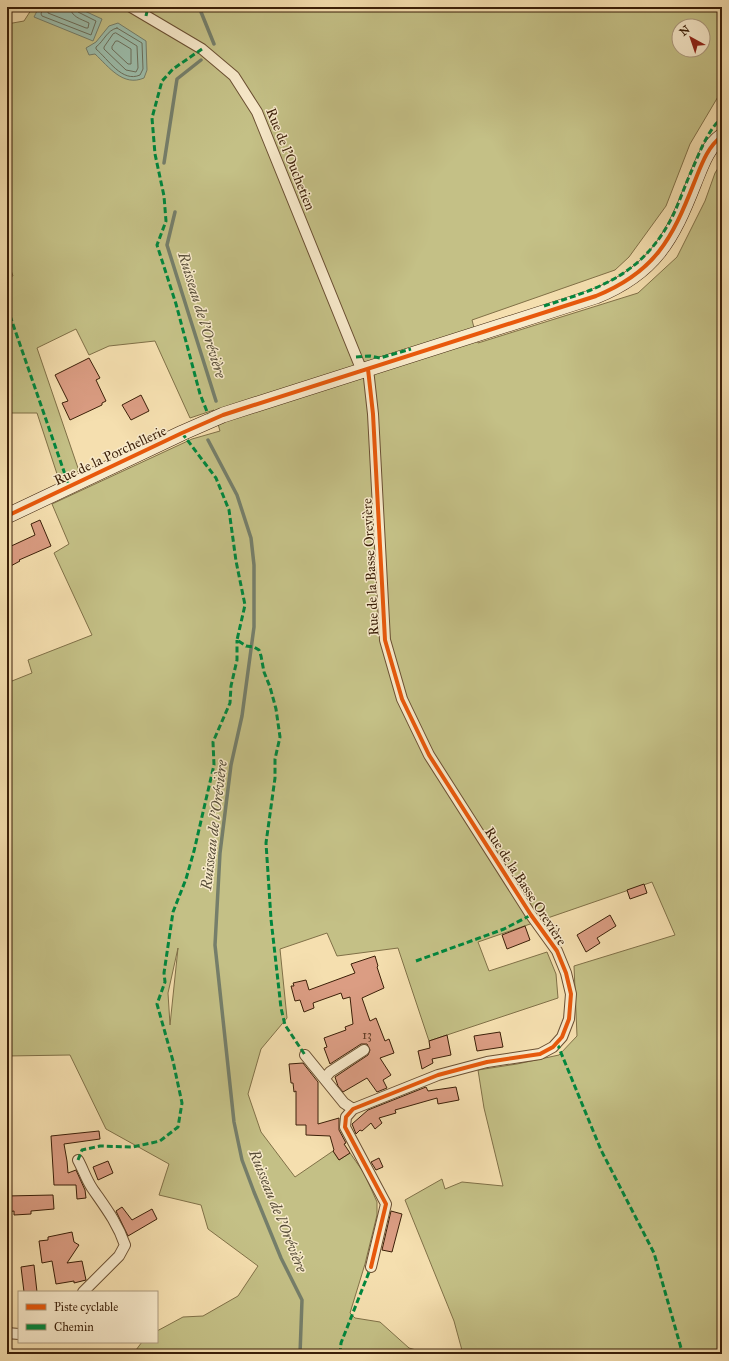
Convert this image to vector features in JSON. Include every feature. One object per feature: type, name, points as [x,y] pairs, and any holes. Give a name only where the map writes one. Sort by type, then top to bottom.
[{"type":"street","name":"Rue de l'Ouchetien","points":[[132,7],[202,49],[234,76],[257,112],[365,370]]},
{"type":"street","name":"Rue de la Porchellerie","points":[[7,516],[223,415],[596,296],[612,289],[627,281],[646,265],[669,238],[682,214],[702,162],[714,143],[722,136]]},
{"type":"street","name":"Rue de la Basse Orevière","points":[[353,1109],[438,1075],[487,1062],[540,1054],[546,1051],[562,1037],[569,1019],[571,994],[566,973],[557,951],[531,915],[429,755],[402,699],[385,640],[373,414],[365,370]]},
{"type":"street","points":[[325,1078],[330,1072],[364,1050]]},
{"type":"street","points":[[305,1055],[325,1078],[332,1090],[344,1103],[353,1109],[346,1117],[345,1127],[386,1204],[371,1267]]},
{"type":"street","points":[[78,1160],[91,1186],[108,1209],[122,1235],[125,1244],[119,1256],[84,1291]]},
{"type":"street","points":[[7,1333],[18,1334]]},
{"type":"shaded area","points":[[33,7],[722,7],[722,90],[690,144],[666,206],[629,257],[615,270],[472,320],[478,343],[638,293],[677,257],[705,201],[715,173],[722,162],[722,1354],[463,1354],[454,1321],[405,1200],[442,1179],[445,1189],[462,1182],[503,1186],[484,1108],[478,1070],[517,1064],[559,1055],[577,1036],[574,966],[675,935],[652,882],[478,942],[489,971],[547,952],[556,974],[558,998],[429,1041],[398,948],[337,956],[327,933],[280,949],[287,1018],[261,1049],[248,1094],[261,1132],[295,1177],[333,1151],[339,1160],[350,1153],[364,1173],[377,1202],[377,1215],[365,1264],[350,1313],[355,1318],[380,1322],[409,1348],[430,1354],[133,1354],[141,1343],[158,1343],[158,1330],[183,1317],[203,1316],[238,1296],[258,1266],[208,1229],[201,1205],[159,1195],[169,1164],[106,1129],[70,1055],[7,1056],[7,683],[32,673],[28,660],[92,635],[54,553],[69,544],[52,504],[192,439],[220,431],[214,410],[190,418],[155,341],[109,346],[89,355],[76,329],[37,348],[79,471],[59,480],[37,413],[7,413],[7,277],[13,276],[7,259],[7,24],[24,21]],"holes":[[[178,948],[170,1025],[168,993]]]},
{"type":"water","points":[[39,7],[76,7],[102,19],[93,41],[34,17]]},
{"type":"water","points":[[118,23],[146,41],[147,70],[144,78],[129,80],[123,78],[111,70],[95,54],[89,55],[86,48],[96,42],[109,26]]},
{"type":"building","points":[[89,358],[100,378],[96,380],[106,401],[102,403],[102,405],[70,420],[62,403],[68,401],[55,375]]},
{"type":"building","points":[[141,395],[149,411],[131,420],[122,405]]},
{"type":"building","points":[[40,520],[51,546],[19,560],[20,561],[7,568],[7,548],[35,535],[31,524]]},
{"type":"building","points":[[644,884],[647,893],[630,899],[627,890]]},
{"type":"building","points":[[610,915],[616,926],[597,938],[600,943],[586,952],[577,935]]},
{"type":"building","points":[[525,926],[530,940],[507,949],[502,935]]},
{"type":"building","points":[[375,956],[384,988],[362,998],[370,1021],[376,1018],[385,1041],[389,1039],[394,1053],[380,1058],[391,1075],[383,1080],[387,1088],[377,1092],[367,1078],[343,1092],[338,1086],[335,1077],[368,1055],[370,1050],[367,1044],[361,1044],[330,1064],[324,1048],[327,1047],[324,1038],[346,1030],[345,1027],[353,1024],[350,997],[343,999],[341,993],[313,1003],[314,1008],[304,1012],[300,1000],[295,1001],[291,986],[294,986],[293,983],[306,980],[309,990],[355,973],[351,964]]},
{"type":"building","points":[[500,1032],[503,1047],[477,1051],[474,1036]]},
{"type":"building","points":[[447,1035],[451,1055],[432,1059],[433,1063],[422,1069],[418,1051],[430,1048],[429,1041]]},
{"type":"building","points":[[303,1063],[318,1082],[318,1124],[339,1118],[339,1130],[346,1143],[344,1144],[350,1153],[339,1160],[333,1151],[330,1136],[306,1135],[306,1125],[296,1125],[296,1091],[294,1092],[293,1083],[291,1083],[289,1064]]},
{"type":"building","points":[[426,1087],[428,1091],[456,1087],[459,1100],[438,1104],[437,1098],[395,1110],[396,1113],[379,1118],[382,1123],[375,1129],[371,1123],[356,1134],[352,1124],[368,1110]]},
{"type":"building","points":[[99,1131],[100,1139],[64,1144],[68,1173],[76,1170],[85,1190],[86,1198],[77,1199],[76,1185],[54,1185],[51,1136]]},
{"type":"building","points":[[379,1158],[383,1167],[376,1170],[371,1162]]},
{"type":"building","points":[[108,1161],[113,1173],[98,1180],[93,1167]]},
{"type":"building","points":[[53,1195],[54,1209],[31,1211],[31,1214],[14,1215],[14,1211],[7,1212],[7,1196]]},
{"type":"building","points":[[122,1207],[132,1220],[152,1209],[157,1219],[128,1236],[116,1211]]},
{"type":"building","points":[[391,1211],[402,1214],[392,1252],[382,1250]]},
{"type":"building","points":[[72,1232],[74,1242],[79,1245],[67,1263],[82,1261],[86,1280],[74,1283],[74,1281],[56,1284],[52,1261],[42,1263],[39,1241],[48,1240],[48,1237]]},
{"type":"building","points":[[34,1265],[37,1291],[24,1291],[21,1267]]},
{"type":"waterway","name":"Ruisseau de l'Orévière","points":[[199,7],[214,44]]},
{"type":"waterway","name":"Ruisseau de l'Orévière","points":[[164,163],[177,79],[201,60]]},
{"type":"waterway","name":"Ruisseau de l'Orévière","points":[[175,212],[167,245],[216,401]]},
{"type":"waterway","name":"Ruisseau de l'Orévière","points":[[208,440],[237,495],[251,538],[254,565],[254,627],[242,716],[231,765],[220,853],[215,945],[234,1122],[242,1160],[254,1192],[281,1258],[302,1300],[300,1354]]},
{"type":"marked path","points":[[146,16],[148,7]]},
{"type":"marked path","points":[[202,49],[173,69],[162,81],[152,118],[155,154],[164,196],[166,221],[157,245],[176,304],[200,394],[208,414]]},
{"type":"marked path","points":[[544,306],[582,293],[616,278],[631,268],[644,256],[657,241],[669,223],[704,142],[712,129],[722,118]]},
{"type":"marked path","points":[[7,307],[69,486]]},
{"type":"marked path","points":[[356,357],[370,356],[380,358],[411,349]]},
{"type":"marked path","points":[[182,433],[216,478],[229,510],[236,561],[245,605],[237,640],[246,646],[254,647],[259,650],[264,672],[276,709],[280,737],[275,759],[275,778],[266,843],[271,919],[281,1008],[285,1025],[305,1055]]},
{"type":"marked path","points":[[78,1160],[82,1150],[100,1146],[133,1147],[160,1141],[178,1127],[182,1103],[173,1061],[157,1004],[165,982],[164,973],[173,912],[186,879],[194,851],[214,765],[213,742],[230,703],[231,686],[237,660],[237,640]]},
{"type":"marked path","points":[[416,961],[504,929],[531,915]]},
{"type":"marked path","points":[[557,1043],[601,1150],[654,1253],[682,1354]]},
{"type":"marked path","points":[[340,1354],[341,1343],[371,1267]]},
{"type":"cycle path","points":[[7,516],[223,415],[596,296],[616,287],[633,276],[659,252],[678,221],[708,151],[722,136]]},
{"type":"cycle path","points":[[368,369],[373,414],[385,640],[402,699],[429,755],[531,915],[557,951],[566,973],[571,994],[569,1019],[562,1037],[553,1047],[540,1054],[487,1062],[438,1075],[353,1109],[346,1117],[345,1127],[386,1204],[371,1267]]}]
